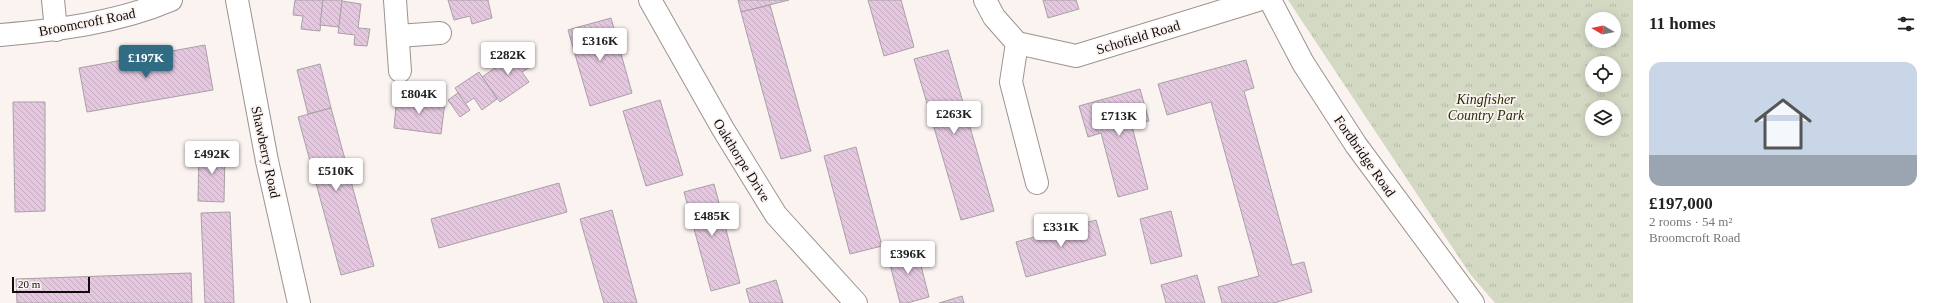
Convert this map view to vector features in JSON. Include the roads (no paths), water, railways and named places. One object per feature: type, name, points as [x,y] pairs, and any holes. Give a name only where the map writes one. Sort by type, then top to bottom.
[{"type":"street","points":[[53,0],[56,30]]},
{"type":"street","name":"Broomcroft Road","points":[[0,36],[56,30],[142,12],[171,0]]},
{"type":"street","name":"Shawberry Road","points":[[237,0],[267,161],[299,303]]},
{"type":"street","points":[[395,0],[400,71]]},
{"type":"street","name":"Oakthorpe Drive","points":[[650,0],[723,129],[776,214],[856,303]]},
{"type":"street","points":[[985,0],[994,17],[1017,43],[1010,82],[1037,182]]},
{"type":"street","name":"Schofield Road","points":[[1017,43],[1076,56],[1258,0]]},
{"type":"street","name":"Fordbridge Road","points":[[1270,0],[1303,63],[1356,145],[1474,303]]},
{"type":"street","points":[[398,36],[440,33]]},
{"type":"park label","name":"Kingfisher Country Park","points":[[1486,108]]}]
